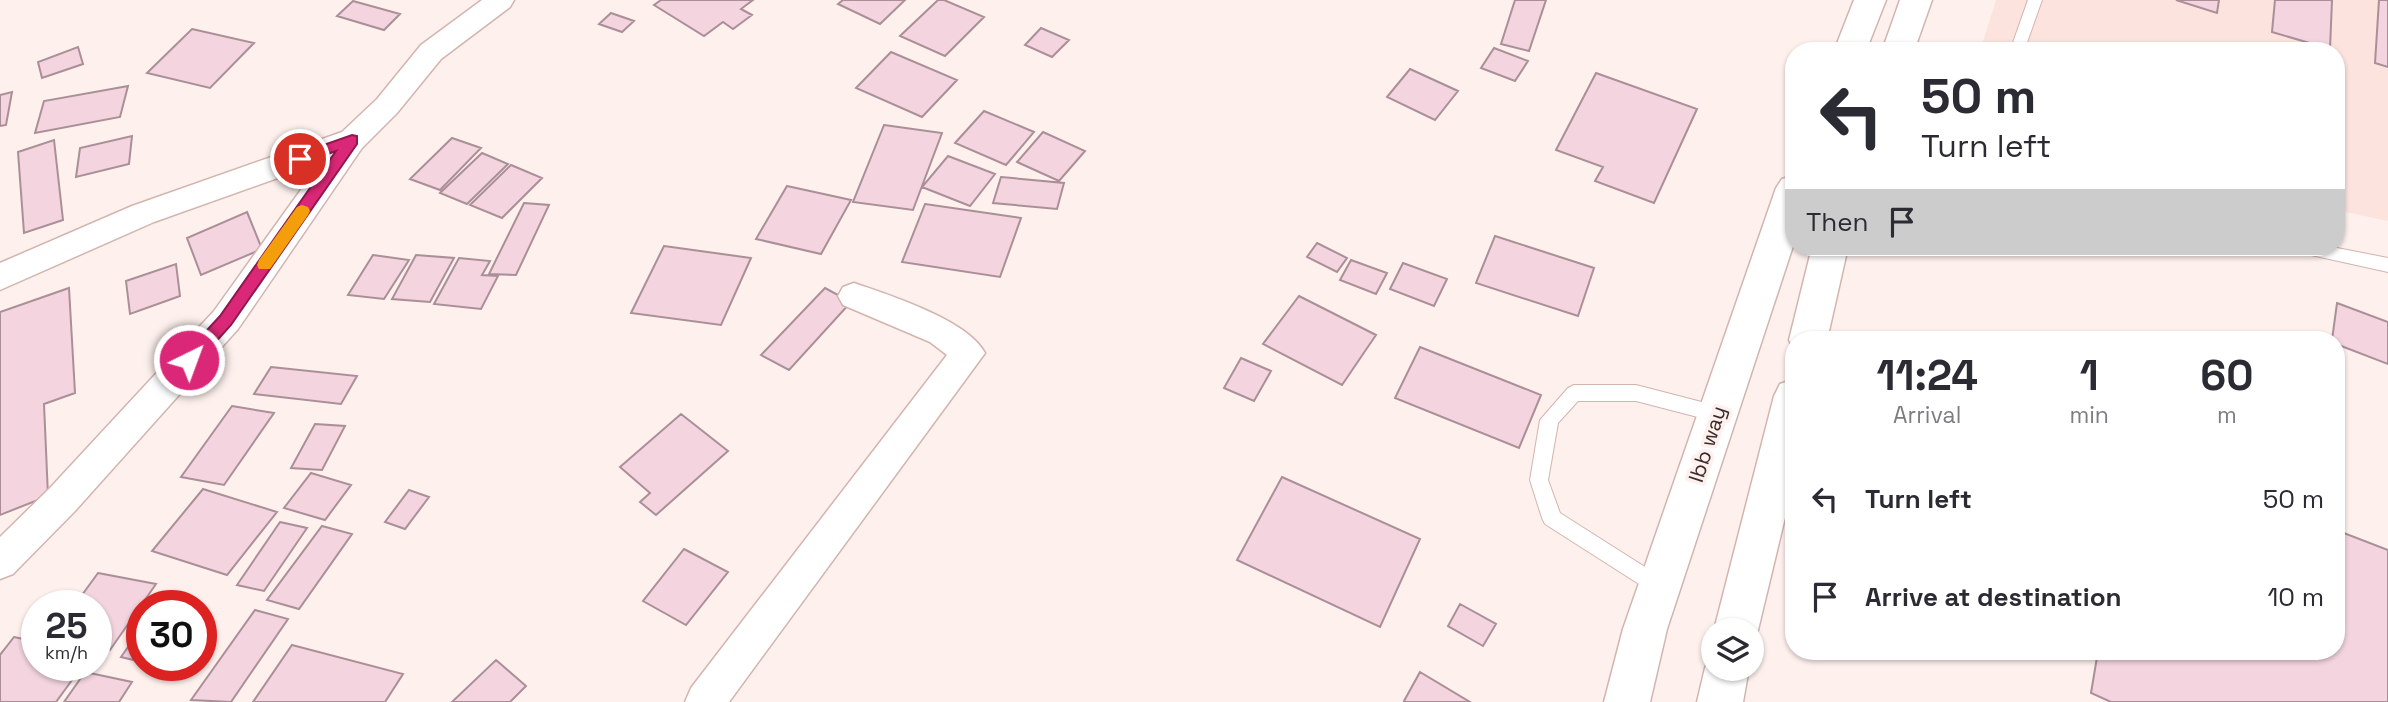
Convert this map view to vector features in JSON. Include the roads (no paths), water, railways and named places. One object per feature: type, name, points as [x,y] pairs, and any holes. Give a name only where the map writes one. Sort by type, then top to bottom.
[{"type":"highway","points":[[1854,42],[1870,0]]},
{"type":"highway","points":[[1901,42],[1916,0]]},
{"type":"highway","name":"Ibb way","points":[[1627,702],[1645,629],[1785,214]]},
{"type":"highway","points":[[1810,331],[1828,256]]},
{"type":"highway","points":[[1739,618],[1785,432]]},
{"type":"highway","points":[[1720,702],[1724,681]]},
{"type":"street","points":[[0,562],[62,500],[226,320],[352,140],[387,106],[431,52],[500,0]]},
{"type":"street","points":[[0,276],[143,215],[352,140]]},
{"type":"street","points":[[705,702],[968,353],[942,332],[854,296]]},
{"type":"lane","points":[[2020,42],[2035,0]]},
{"type":"lane","points":[[2345,256],[2388,265]]},
{"type":"lane","points":[[1660,587],[1552,518],[1539,480],[1549,420],[1574,393],[1636,393],[1717,414]]}]
